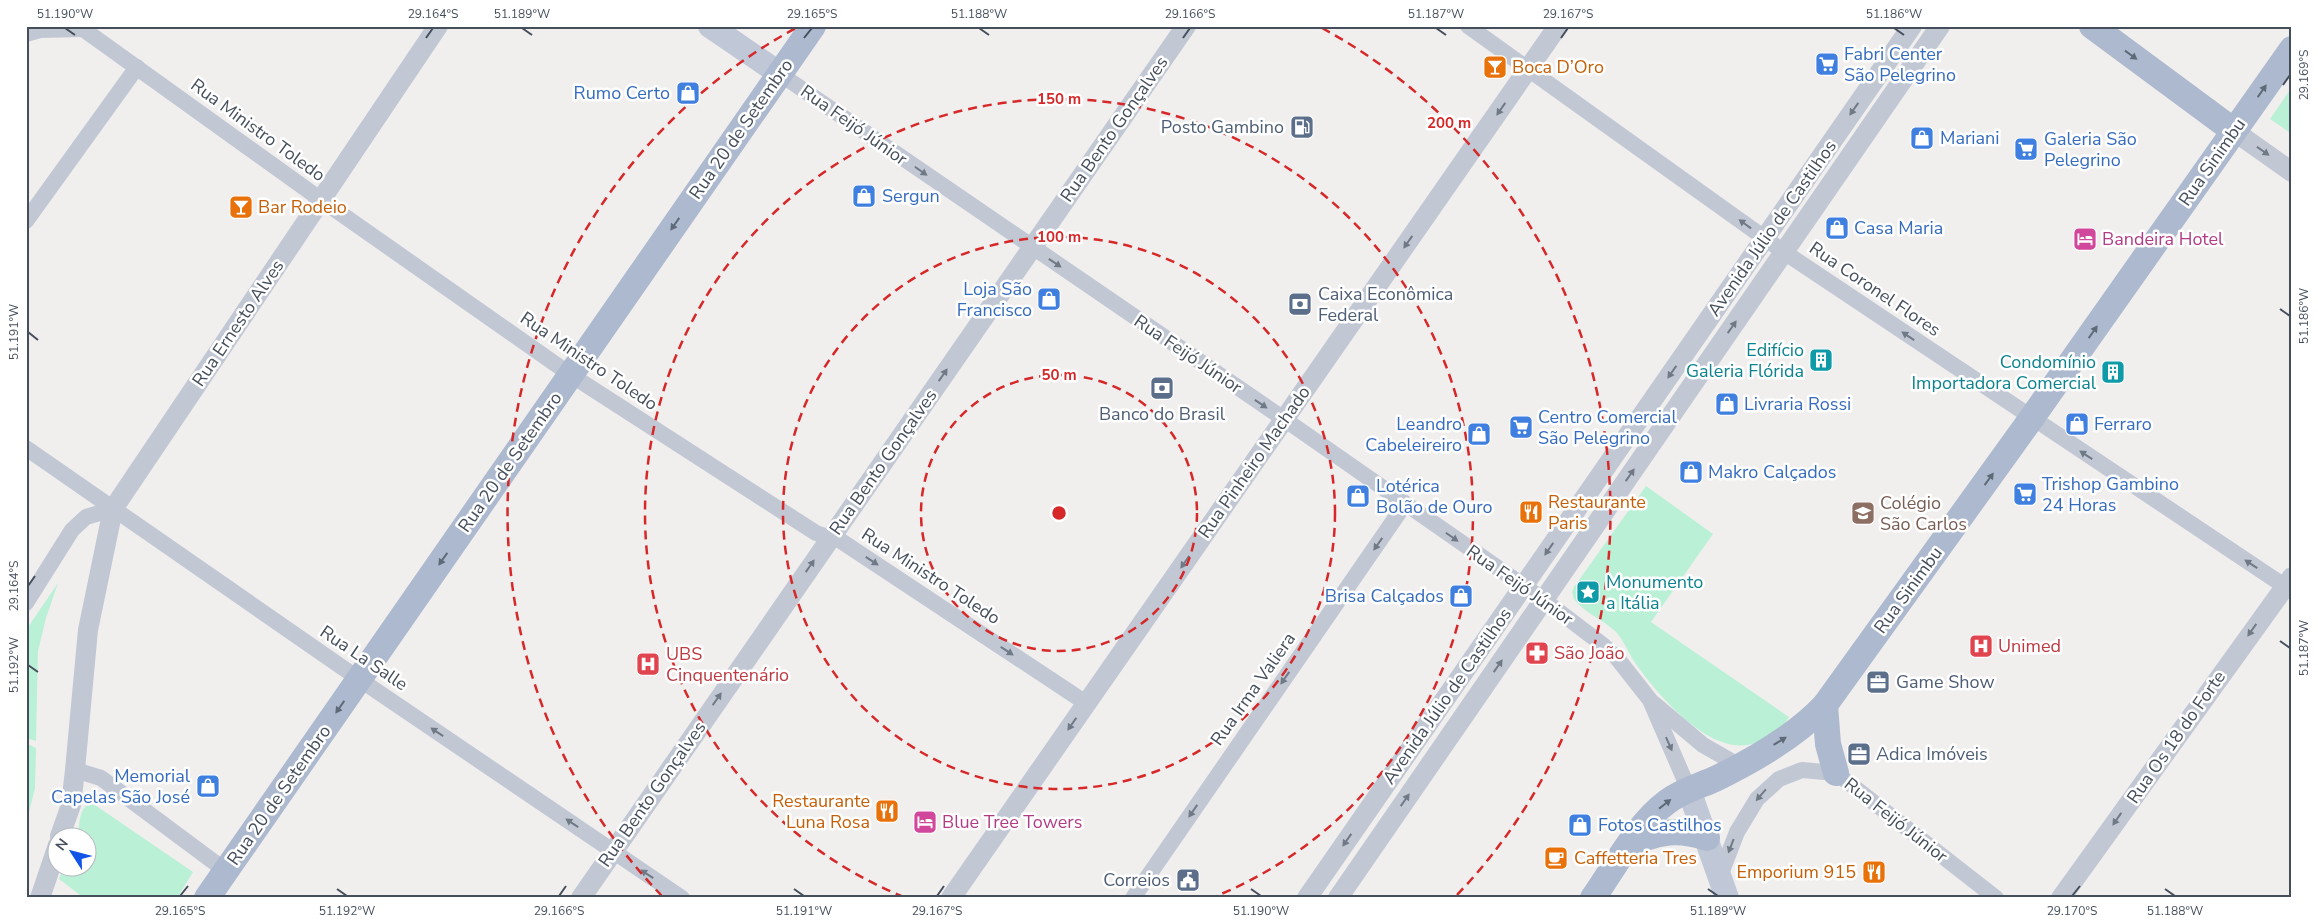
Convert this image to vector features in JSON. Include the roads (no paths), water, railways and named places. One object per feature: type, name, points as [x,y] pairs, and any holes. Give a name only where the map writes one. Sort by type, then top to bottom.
[{"type":"main road","name":"Rua Feijó Júnior","points":[[710,26],[780,74]]},
{"type":"main road","name":"Rua 20 de Setembro","points":[[207,898],[813,26]]},
{"type":"main road","points":[[2092,26],[2234,131]]},
{"type":"main road","name":"Rua Sinimbu","points":[[1593,898],[1650,818],[1667,801],[1738,766],[1811,721],[1826,706],[2032,419],[2292,49]]},
{"type":"main road","points":[[1826,706],[1828,744],[1836,773]]},
{"type":"main road","points":[[1689,790],[1723,887]]},
{"type":"main road","points":[[1631,843],[1669,832],[1686,831],[1707,838]]},
{"type":"street","name":"Rua Ernesto Alves","points":[[113,509],[438,26]]},
{"type":"street","name":"Rua Bento Gonçalves","points":[[580,898],[1186,26]]},
{"type":"street","name":"Rua Coronel Flores","points":[[1468,26],[1784,252],[2032,419],[2290,585]]},
{"type":"street","name":"Rua Pinheiro Machado","points":[[951,898],[1558,26]]},
{"type":"street","name":"Avenida Júlio de Castilhos","points":[[1312,891],[1912,26]]},
{"type":"street","name":"Avenida Júlio de Castilhos","points":[[1336,898],[1385,830],[1940,26]]},
{"type":"street","name":"Rua Ministro Toledo","points":[[83,28],[320,199],[571,375],[816,533],[829,539],[841,541],[1086,703]]},
{"type":"street","points":[[26,34],[40,30],[83,28]]},
{"type":"street","points":[[26,221],[136,67]]},
{"type":"street","name":"Rua Feijó Júnior","points":[[780,74],[1284,419],[1544,600],[1603,645],[1617,658],[1650,700],[1702,745],[1738,766]]},
{"type":"street","points":[[1868,90],[1888,103]]},
{"type":"street","points":[[2234,131],[2292,172]]},
{"type":"street","points":[[1653,399],[1673,413]]},
{"type":"street","name":"Rua La Salle","points":[[26,448],[359,679],[682,898]]},
{"type":"street","name":"Rua Irma Valiera","points":[[1133,898],[1405,504]]},
{"type":"street","points":[[26,603],[72,530],[86,517],[113,509],[88,630],[71,805],[64,826]]},
{"type":"street","name":"Rua Os 18 do Forte","points":[[2061,898],[2290,585]]},
{"type":"street","name":"Rua Feijó Júnior","points":[[1650,700],[1689,790]]},
{"type":"street","points":[[1414,743],[1434,758]]},
{"type":"street","points":[[75,770],[101,778],[226,870]]},
{"type":"street","name":"Rua Feijó Júnior","points":[[1723,887],[1745,817],[1757,799],[1779,779],[1802,770],[1836,773],[1996,898]]},
{"type":"street","points":[[1364,815],[1385,830]]},
{"type":"street","points":[[40,898],[48,874]]},
{"type":"street","points":[[1312,891],[1336,898]]},
{"type":"place","name":"Fabri Center São Pelegrino","points":[[1827,64]]},
{"type":"place","name":"Boca D’Oro","points":[[1495,67]]},
{"type":"place","name":"Rumo Certo","points":[[688,93]]},
{"type":"place","name":"Posto Gambino","points":[[1302,127]]},
{"type":"place","name":"Mariani","points":[[1922,138]]},
{"type":"place","name":"Galeria São Pelegrino","points":[[2026,149]]},
{"type":"place","name":"Sergun","points":[[864,196]]},
{"type":"place","name":"Bar Rodeio","points":[[241,207]]},
{"type":"place","name":"Casa Maria","points":[[1837,228]]},
{"type":"place","name":"Bandeira Hotel","points":[[2085,239]]},
{"type":"place","name":"Loja São Francisco","points":[[1049,299]]},
{"type":"place","name":"Caixa Econômica Federal","points":[[1300,304]]},
{"type":"place","name":"Edifício Galeria Flórida","points":[[1821,360]]},
{"type":"place","name":"Condomínio Importadora Comercial","points":[[2113,372]]},
{"type":"place","name":"Banco do Brasil","points":[[1162,388]]},
{"type":"place","name":"Livraria Rossi","points":[[1727,404]]},
{"type":"place","name":"Ferraro","points":[[2077,424]]},
{"type":"place","name":"Centro Comercial São Pelegrino","points":[[1521,427]]},
{"type":"place","name":"Leandro Cabeleireiro","points":[[1479,434]]},
{"type":"place","name":"Makro Calçados","points":[[1691,472]]},
{"type":"place","name":"Trishop Gambino 24 Horas","points":[[2025,494]]},
{"type":"place","name":"Lotérica Bolão de Ouro","points":[[1358,496]]},
{"type":"place","name":"Restaurante Paris","points":[[1531,512]]},
{"type":"place","name":"Colégio São Carlos","points":[[1863,513]]},
{"type":"place","name":"Monumento a Itália","points":[[1588,592]]},
{"type":"place","name":"Brisa Calçados","points":[[1461,596]]},
{"type":"place","name":"Unimed","points":[[1981,646]]},
{"type":"place","name":"São João","points":[[1537,653]]},
{"type":"place","name":"UBS Cinquentenário","points":[[648,664]]},
{"type":"place","name":"Game Show","points":[[1878,682]]},
{"type":"place","name":"Adica Imóveis","points":[[1859,754]]},
{"type":"place","name":"Memorial Capelas São José","points":[[208,786]]},
{"type":"place","name":"Restaurante Luna Rosa","points":[[887,811]]},
{"type":"place","name":"Blue Tree Towers","points":[[925,822]]},
{"type":"place","name":"Fotos Castilhos","points":[[1580,825]]},
{"type":"place","name":"Caffetteria Tres","points":[[1556,858]]},
{"type":"place","name":"Emporium 915","points":[[1874,872]]},
{"type":"place","name":"Correios","points":[[1188,880]]}]
